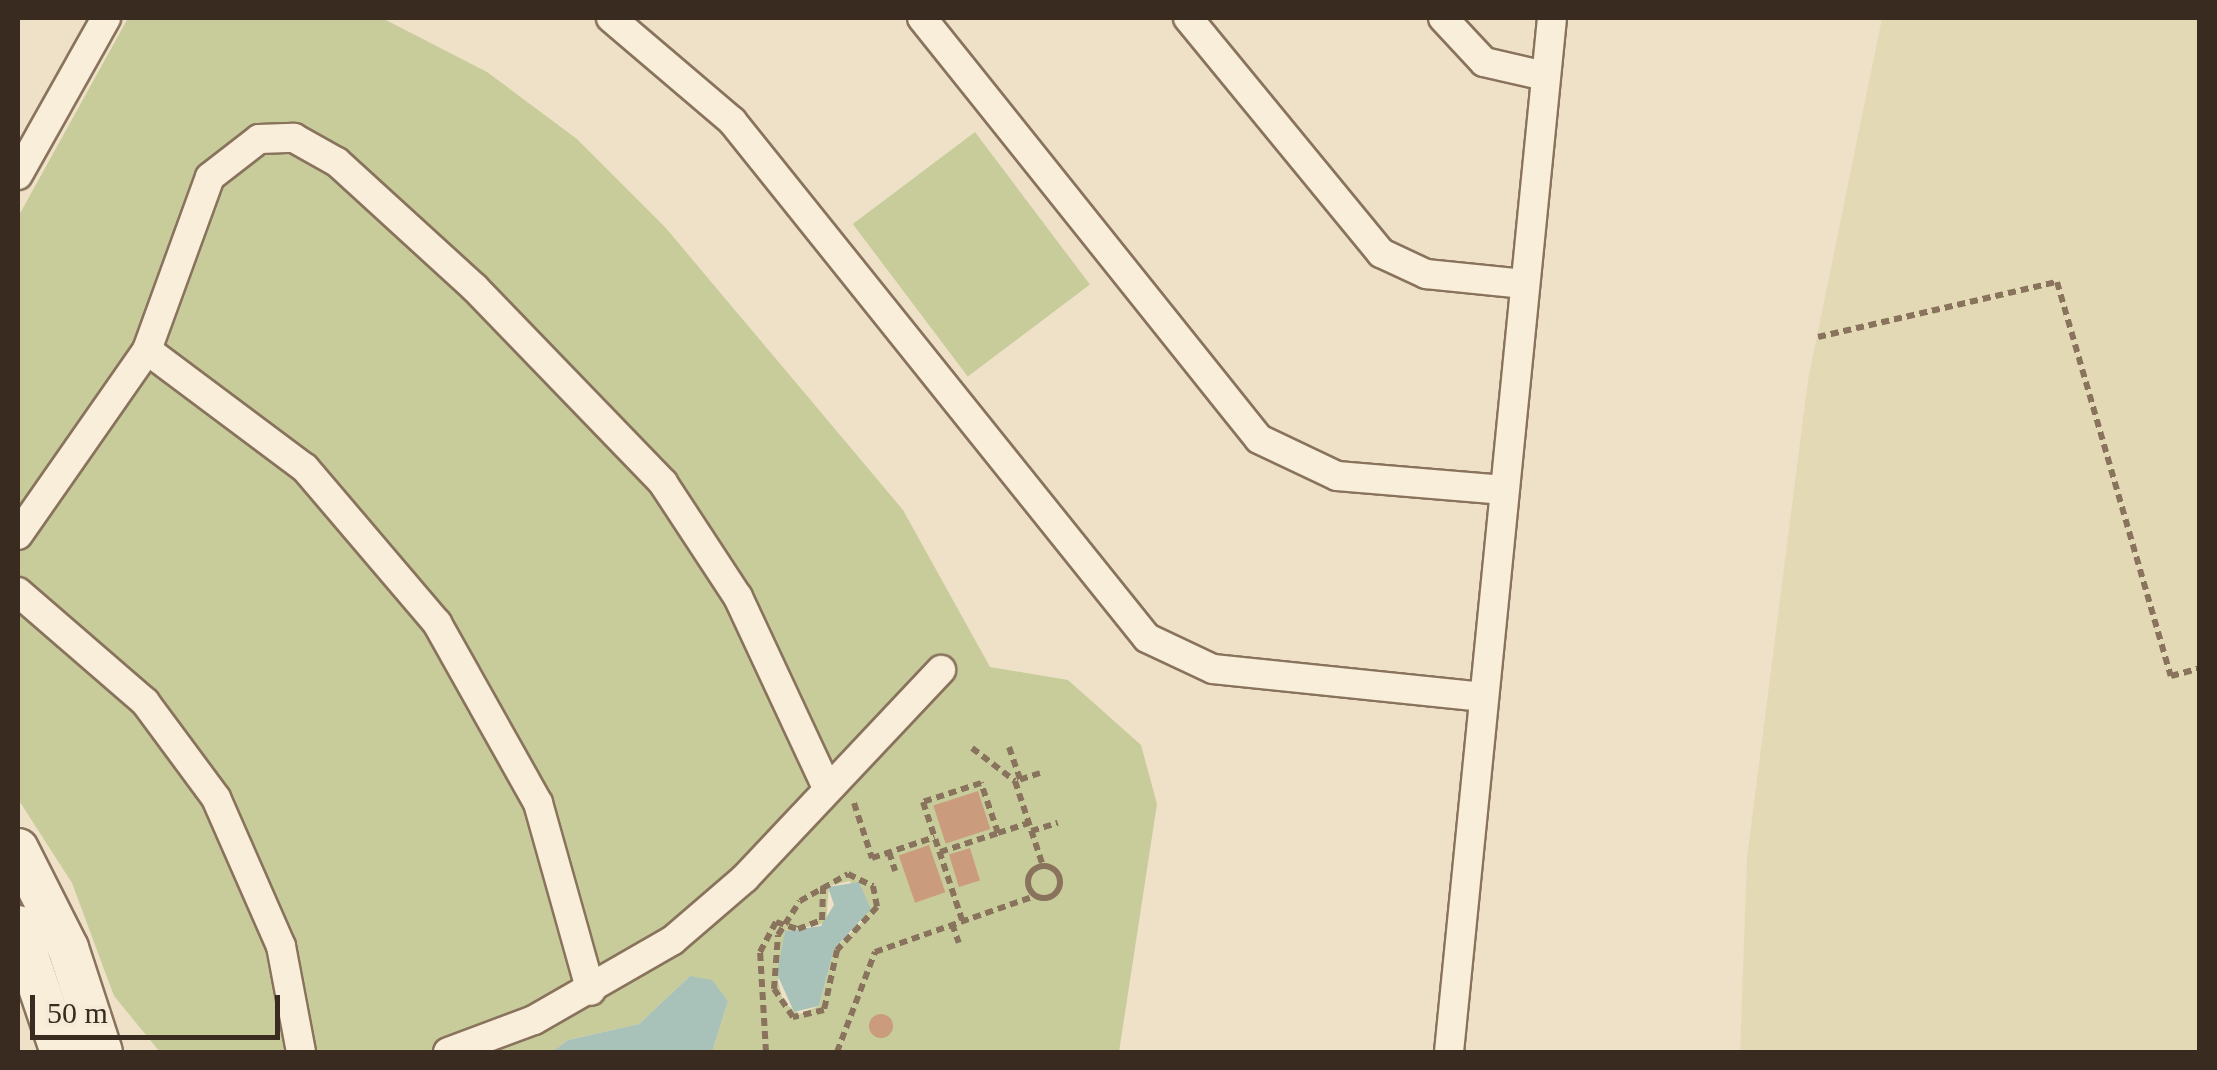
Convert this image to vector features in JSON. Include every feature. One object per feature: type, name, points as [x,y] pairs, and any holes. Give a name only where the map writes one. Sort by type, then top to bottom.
[{"type":"street","points":[[21,163],[106,18]]},
{"type":"street","points":[[611,18],[732,121],[1147,638],[1213,669],[1484,697]]},
{"type":"street","points":[[922,18],[1259,439],[1337,476],[1504,490]]},
{"type":"street","points":[[1188,18],[1381,253],[1426,274],[1524,284]]},
{"type":"street","points":[[1444,18],[1484,62],[1544,76]]},
{"type":"street","points":[[1449,1052],[1552,18]]},
{"type":"street","points":[[18,535],[148,350],[210,177],[259,140],[314,146],[552,362],[663,484],[765,648],[835,779]]},
{"type":"street","points":[[148,350],[305,468],[437,623],[538,803],[591,991]]},
{"type":"street","points":[[18,592],[145,702],[216,798],[282,946],[301,1052]]},
{"type":"street","points":[[448,1052],[591,991],[706,914],[941,670]]},
{"type":"street","points":[[18,848],[62,934],[96,1051]]},
{"type":"street","points":[[18,926],[61,1052]]},
{"type":"path","points":[[1818,337],[2057,282],[2172,676],[2200,668]]},
{"type":"path","points":[[836,1052],[875,952],[1035,896],[1050,897],[1060,884],[1043,866],[1009,747]]},
{"type":"path","points":[[972,748],[1017,780]]},
{"type":"path","points":[[1017,780],[1040,772]]},
{"type":"path","points":[[835,779],[872,858],[935,837]]},
{"type":"path","points":[[962,920],[923,802],[981,783],[998,832]]},
{"type":"path","points":[[940,852],[998,832],[1058,823]]},
{"type":"path","points":[[889,852],[895,871]]},
{"type":"path","points":[[1035,896],[1027,880],[1043,866]]},
{"type":"path","points":[[766,1052],[758,961],[770,931],[782,925],[823,884],[860,876],[878,907],[837,950],[827,1004],[806,1018],[787,1013],[776,996],[782,925]]},
{"type":"path","points":[[782,925],[822,920],[823,884]]},
{"type":"path","points":[[952,924],[959,943]]},
{"type":"shaded area","points":[[1882,18],[2199,18],[2199,1052],[1740,1052],[1747,858],[1808,380]]},
{"type":"green space","points":[[128,18],[382,18],[487,72],[577,139],[665,227],[903,510],[990,667],[1068,680],[1141,745],[1157,804],[1119,1052],[712,1052],[728,1001],[690,976],[639,1024],[568,1040],[552,1052],[160,1052],[114,996],[72,883],[18,799],[18,217]],"holes":[[[850,881],[865,919],[834,949],[819,1006],[800,1014],[784,1003],[778,982],[785,931],[826,923],[829,886]]]},
{"type":"green space","points":[[975,132],[1090,285],[968,377],[853,224]]},
{"type":"water","points":[[859,882],[871,909],[834,949],[819,1006],[794,1012],[777,974],[785,931],[821,926],[834,905],[828,887]]},
{"type":"water","points":[[690,976],[712,980],[728,1001],[712,1052],[552,1052],[568,1040],[639,1024]]},
{"type":"building","points":[[978,791],[990,829],[946,844],[933,806]]},
{"type":"building","points":[[929,845],[945,892],[915,903],[899,855]]},
{"type":"building","points":[[970,848],[980,881],[959,887],[949,854]]},
{"type":"building","points":[[881,1014],[890,1017],[890,1035],[881,1038],[872,1035],[869,1026],[872,1017]]}]
